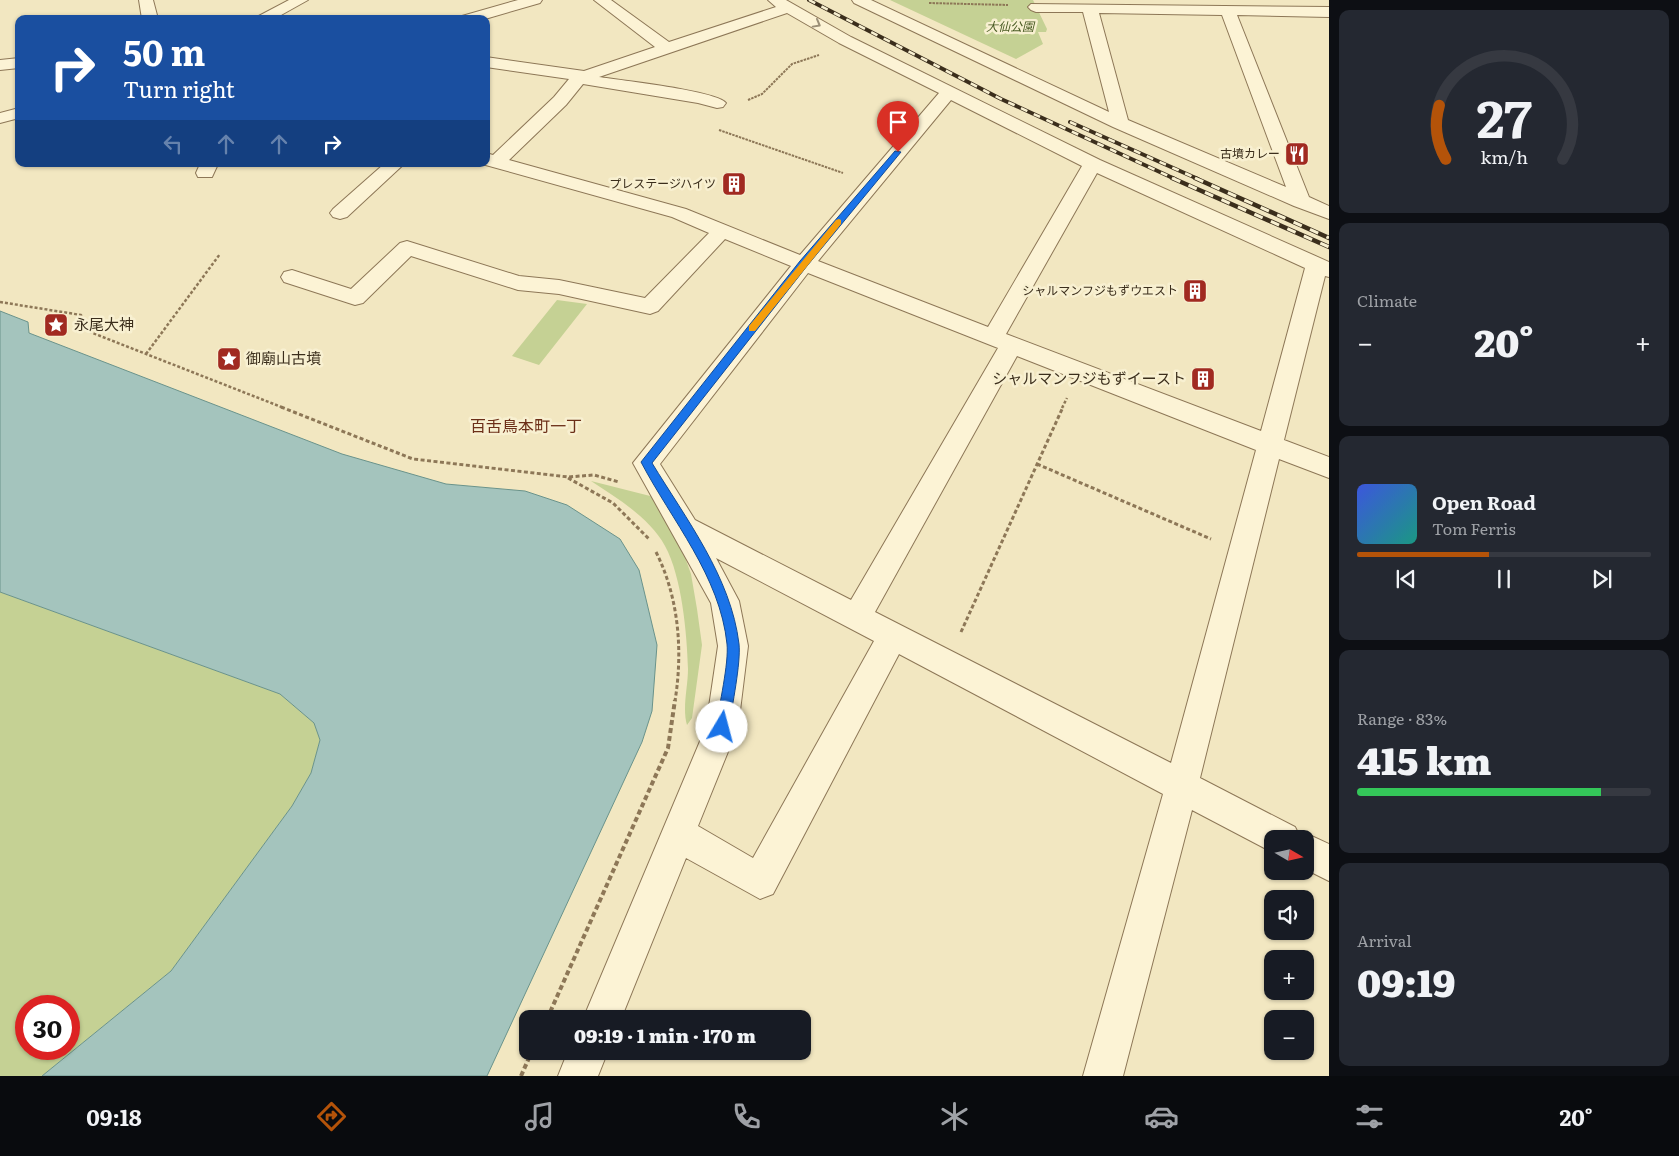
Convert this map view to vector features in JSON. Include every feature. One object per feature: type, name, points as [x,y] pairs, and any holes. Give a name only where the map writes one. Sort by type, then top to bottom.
[{"type":"street","points":[[146,0],[151,15]]},
{"type":"street","points":[[271,6],[301,0]]},
{"type":"street","points":[[481,15],[535,0]]},
{"type":"street","points":[[601,0],[666,48]]},
{"type":"street","points":[[859,0],[1119,123],[1329,213]]},
{"type":"street","points":[[491,160],[560,101],[582,78],[781,4],[844,39],[1093,164],[1323,267],[1269,445],[1182,785],[1103,1076]]},
{"type":"street","points":[[271,6],[290,15]]},
{"type":"street","points":[[1036,7],[1090,10],[1329,12]]},
{"type":"street","points":[[1090,10],[1118,111],[1119,123]]},
{"type":"street","points":[[1228,10],[1301,202]]},
{"type":"street","points":[[0,65],[15,63]]},
{"type":"street","points":[[490,63],[700,98],[717,103]]},
{"type":"street","points":[[606,1010],[722,727],[733,646],[725,601],[646,462],[804,264],[949,92]]},
{"type":"street","points":[[0,118],[15,103]]},
{"type":"street","points":[[491,160],[660,206],[1329,468]]},
{"type":"street","points":[[856,618],[1003,340],[1093,164]]},
{"type":"street","points":[[340,213],[392,167]]},
{"type":"street","points":[[292,277],[355,298],[407,248],[518,283],[559,287],[650,306],[723,230]]},
{"type":"street","points":[[685,528],[1266,830]]},
{"type":"street","points":[[678,834],[760,881],[892,637]]},
{"type":"street","points":[[1314,855],[1329,863]]},
{"type":"street","points":[[578,1076],[584,1060]]},
{"type":"path","points":[[969,0],[974,3]]},
{"type":"path","points":[[927,4],[974,3],[1036,7]]},
{"type":"path","points":[[748,100],[762,94],[792,64],[832,51],[844,39]]},
{"type":"path","points":[[715,128],[872,183]]},
{"type":"path","points":[[146,354],[220,254]]},
{"type":"path","points":[[0,302],[81,314],[90,332],[413,459],[568,477],[594,475],[664,493]]},
{"type":"path","points":[[946,664],[1079,370]]},
{"type":"path","points":[[1037,464],[1242,552]]},
{"type":"path","points":[[551,1010],[668,748],[680,670],[676,611],[665,570],[650,540],[613,503],[568,477]]},
{"type":"path","points":[[521,1076],[528,1060]]},
{"type":"green space","name":"大仙公園","points":[[890,0],[1033,0],[1047,29],[1046,32],[1038,32],[1043,44],[1016,59]]},
{"type":"green space","points":[[557,300],[587,304],[539,365],[512,356]]},
{"type":"green space","points":[[591,481],[658,498],[677,535],[691,574],[702,645],[692,718],[687,725],[685,712],[688,669],[686,639],[676,573],[671,559],[659,536],[651,526],[622,502]]},
{"type":"green space","points":[[0,592],[280,694],[314,723],[320,740],[311,773],[292,806],[171,971],[80,1045],[80,995],[15,995],[15,1060],[62,1060],[42,1076],[0,1076]]},
{"type":"water","points":[[0,311],[28,322],[29,333],[342,454],[446,484],[525,491],[567,505],[620,539],[639,570],[657,645],[652,711],[642,742],[487,1076],[42,1076],[62,1060],[80,1060],[80,1045],[171,971],[292,806],[311,773],[320,740],[314,723],[280,694],[0,592]]},
{"type":"railway","points":[[809,0],[1001,99],[1175,179]]},
{"type":"railway","points":[[1070,122],[1198,179]]},
{"type":"railway","points":[[1172,178],[1329,247]]},
{"type":"railway","points":[[1195,178],[1329,238]]},
{"type":"slow traffic","points":[[752,329],[839,222]]},
{"type":"place","name":"古墳カレー","points":[[1297,154]]},
{"type":"place","name":"プレステージハイツ","points":[[734,184]]},
{"type":"place","name":"シャルマンフジもずウエスト","points":[[1195,291]]},
{"type":"place","name":"永尾大神","points":[[56,325]]},
{"type":"place","name":"御廟山古墳","points":[[229,359]]},
{"type":"place","name":"シャルマンフジもずイースト","points":[[1203,379]]},
{"type":"district","name":"百舌鳥本町一丁","points":[[526,426]]},
{"type":"route","points":[[722,727],[733,646],[725,601],[694,541],[646,462],[804,264],[898,152]]}]
